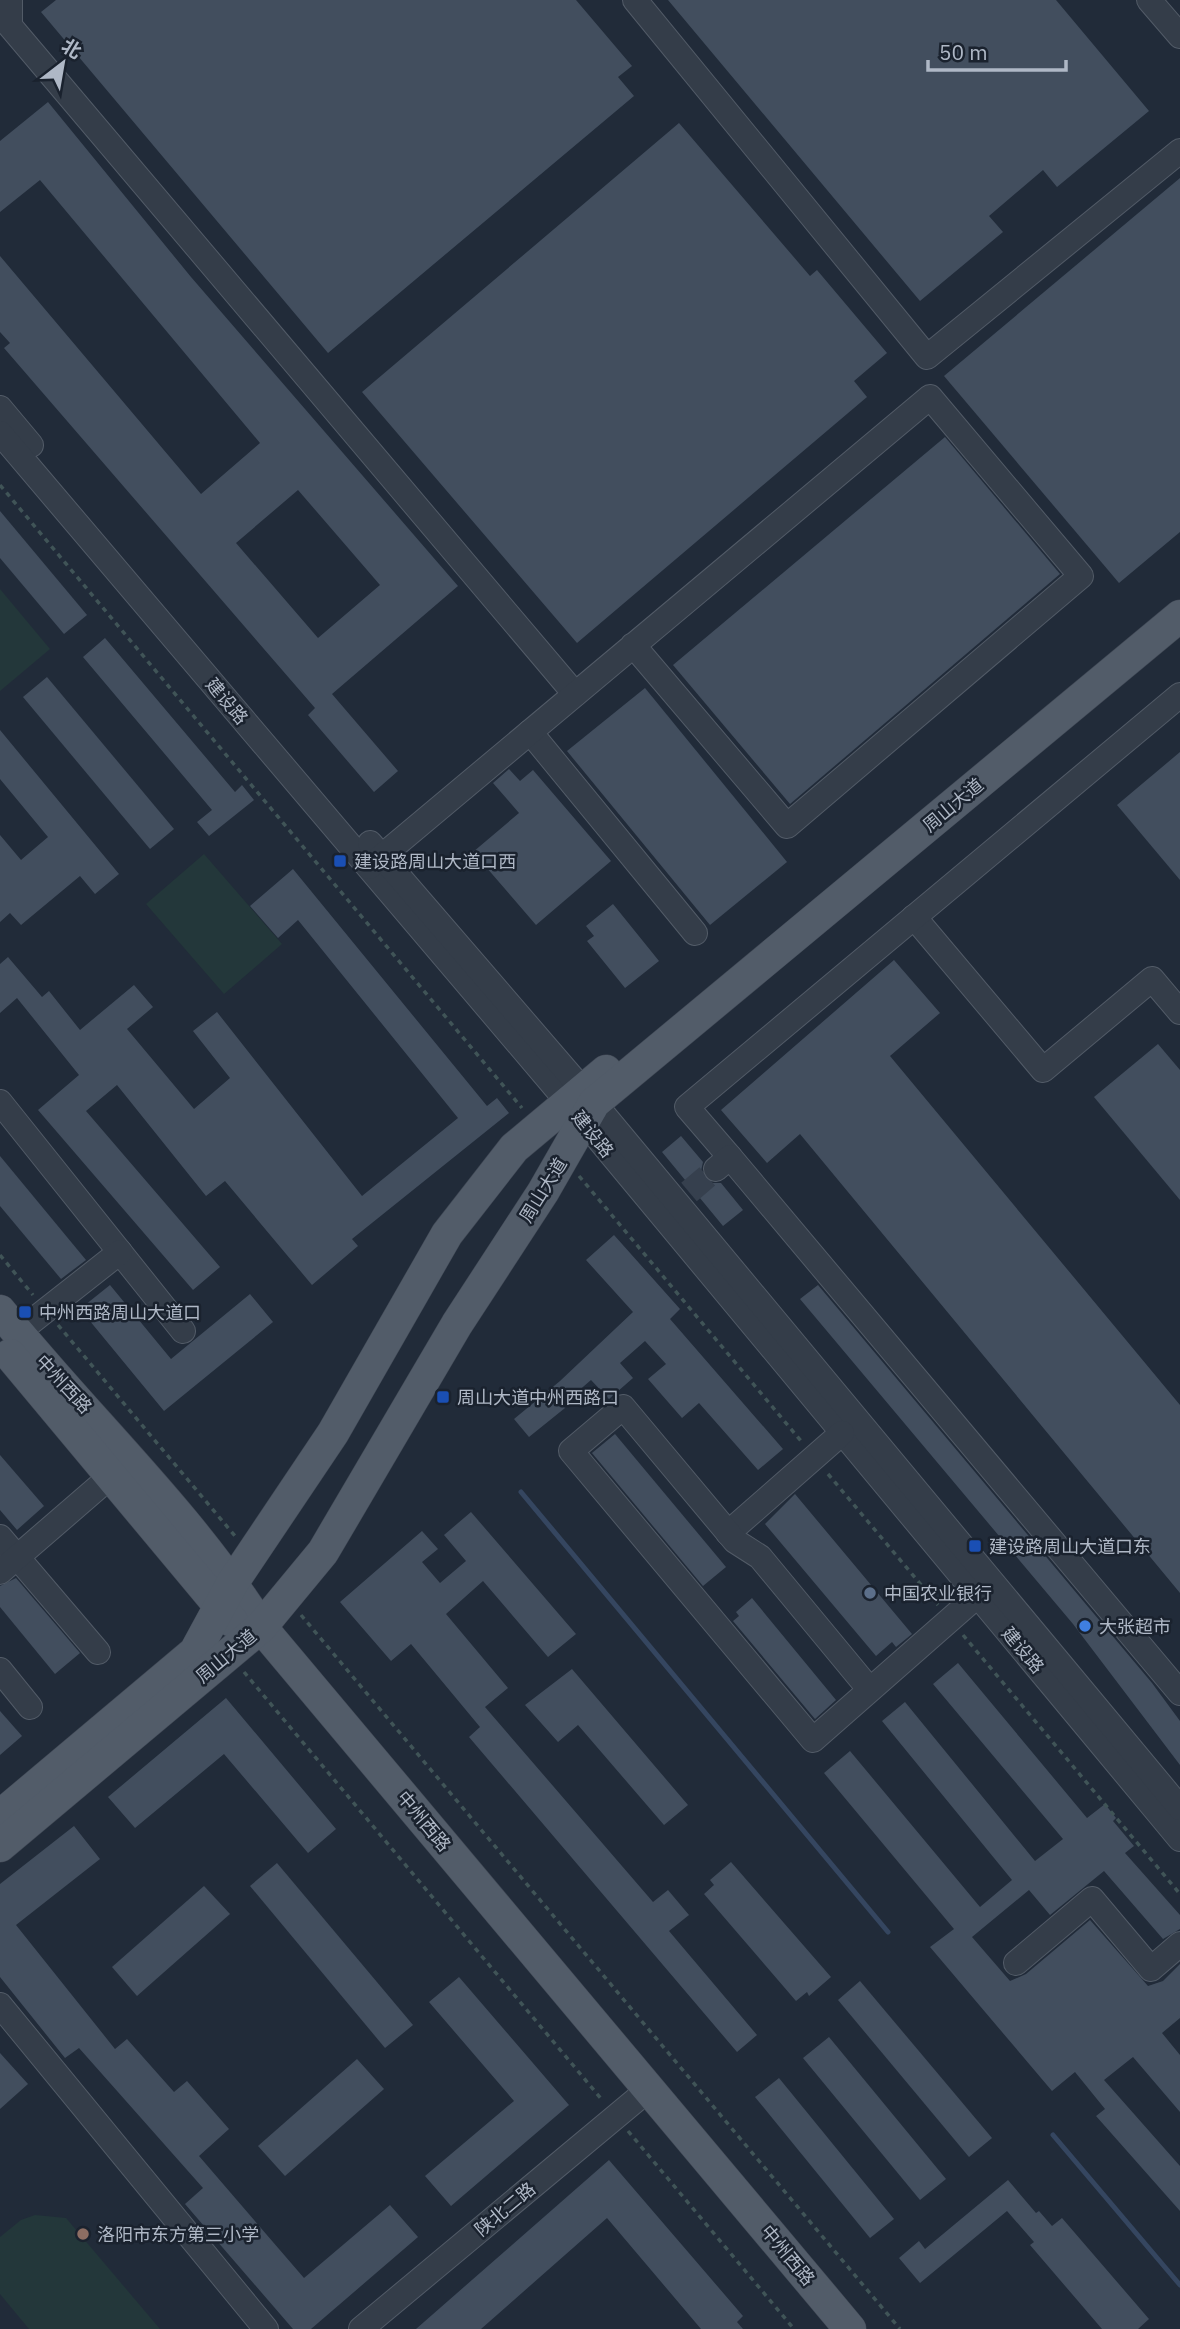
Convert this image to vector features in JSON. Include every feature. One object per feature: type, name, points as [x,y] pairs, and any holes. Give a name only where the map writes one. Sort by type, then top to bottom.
[{"type":"main road","name":"周山大道","points":[[0,1846],[246,1640],[286,1598],[323,1552],[457,1324],[564,1158],[582,1104],[1180,593]]},
{"type":"main road","name":"周山大道","points":[[0,1816],[195,1652],[226,1594],[333,1433],[447,1234],[514,1148],[538,1127],[582,1104],[1180,616]]},
{"type":"main road","name":"中州西路","points":[[6,1329],[111,1476],[226,1594]]},
{"type":"main road","name":"中州西路","points":[[6,1329],[131,1457],[226,1594],[246,1640],[826,2329]]},
{"type":"main road","name":"中州西路","points":[[633,2102],[850,2329]]},
{"type":"street","points":[[10,0],[10,26],[575,694]]},
{"type":"street","points":[[633,645],[787,826],[1081,576],[930,397],[927,357],[635,0]]},
{"type":"street","points":[[1150,0],[1180,36]]},
{"type":"street","points":[[927,357],[1180,151]]},
{"type":"street","points":[[375,862],[930,397]]},
{"type":"street","name":"建设路","points":[[0,408],[375,862]]},
{"type":"street","name":"建设路","points":[[0,433],[375,862],[582,1104],[675,1203],[1180,1808]]},
{"type":"street","points":[[1180,695],[687,1107],[723,1163],[1180,1693]]},
{"type":"street","points":[[530,732],[695,933]]},
{"type":"street","points":[[915,917],[1043,1070],[1152,979],[1180,1012]]},
{"type":"street","points":[[0,1102],[183,1331]]},
{"type":"street","name":"建设路","points":[[675,1203],[842,1433],[1180,1839]]},
{"type":"street","points":[[6,1329],[46,1310],[120,1252]]},
{"type":"street","points":[[870,1690],[760,1558],[728,1532],[623,1407],[571,1451],[813,1740],[978,1596]]},
{"type":"street","points":[[728,1532],[842,1433]]},
{"type":"street","points":[[8,1565],[111,1476]]},
{"type":"street","points":[[0,1537],[8,1565],[98,1652]]},
{"type":"street","points":[[0,1670],[30,1707]]},
{"type":"street","points":[[1016,1963],[1092,1899],[1152,1969],[1180,1944]]},
{"type":"street","points":[[0,2005],[266,2329]]},
{"type":"street","name":"陕北二路","points":[[361,2329],[633,2102]]},
{"type":"path","points":[[0,485],[538,1127]]},
{"type":"path","points":[[564,1158],[1180,1894]]},
{"type":"path","points":[[0,1255],[251,1555]]},
{"type":"path","points":[[286,1598],[900,2329]]},
{"type":"path","points":[[246,1640],[633,2102],[794,2329]]},
{"type":"green space","points":[[0,589],[50,649],[0,691]]},
{"type":"green space","points":[[204,854],[282,944],[224,994],[146,904]]},
{"type":"green space","points":[[35,2215],[66,2218],[160,2329],[29,2329],[0,2294],[0,2237],[21,2220]]},
{"type":"building","points":[[56,0],[576,0],[632,66],[618,77],[634,96],[328,353],[41,12]]},
{"type":"building","points":[[668,0],[1056,0],[1149,111],[1057,187],[1043,170],[989,216],[1003,232],[920,301]]},
{"type":"building","points":[[48,102],[191,277],[458,586],[332,694],[398,771],[374,792],[308,715],[315,708],[4,348],[10,343],[0,332],[0,256],[201,494],[260,443],[40,180],[0,212],[0,141]],"holes":[[[298,490],[380,585],[318,638],[236,543]]]},
{"type":"building","points":[[679,123],[810,276],[817,270],[887,353],[854,381],[867,397],[577,643],[362,392]]},
{"type":"building","points":[[1180,178],[1180,532],[1119,583],[944,376]]},
{"type":"building","points":[[945,437],[1060,574],[790,804],[673,665]]},
{"type":"building","points":[[0,511],[87,615],[64,634],[0,558]]},
{"type":"building","points":[[105,638],[235,792],[242,785],[254,800],[209,836],[197,822],[212,810],[83,657]]},
{"type":"building","points":[[47,677],[174,829],[150,849],[23,697]]},
{"type":"building","points":[[645,688],[787,862],[710,925],[567,751]]},
{"type":"building","points":[[0,730],[119,874],[95,894],[80,876],[21,925],[10,913],[0,922],[0,835],[21,860],[48,837],[0,779]]},
{"type":"building","points":[[1180,752],[1180,880],[1117,805]]},
{"type":"building","points":[[509,769],[520,781],[533,770],[611,861],[536,925],[473,852],[519,813],[493,783]]},
{"type":"building","points":[[293,869],[487,1106],[497,1098],[509,1113],[352,1239],[358,1246],[312,1285],[225,1181],[206,1196],[117,1085],[86,1111],[220,1267],[193,1290],[38,1110],[79,1075],[17,998],[0,1013],[0,964],[8,957],[42,997],[49,991],[80,1030],[134,985],[153,1007],[127,1029],[194,1109],[230,1078],[193,1031],[217,1012],[362,1196],[458,1118],[298,920],[278,938],[250,906]]},
{"type":"building","points":[[613,904],[659,961],[625,988],[587,941],[594,936],[586,926]]},
{"type":"building","points":[[894,960],[940,1013],[890,1056],[1180,1405],[1180,1593],[800,1134],[767,1163],[721,1110]]},
{"type":"building","points":[[1158,1044],[1180,1070],[1180,1200],[1094,1097]]},
{"type":"building","points":[[681,1136],[703,1162],[701,1171],[704,1178],[712,1183],[721,1183],[743,1210],[723,1226],[662,1152]]},
{"type":"building","points":[[0,1156],[86,1260],[61,1279],[0,1206]]},
{"type":"building","points":[[614,1235],[680,1309],[670,1319],[783,1449],[758,1470],[699,1403],[682,1418],[648,1379],[666,1364],[645,1341],[620,1363],[633,1378],[609,1399],[591,1380],[562,1405],[565,1408],[529,1437],[514,1419],[560,1381],[633,1312],[586,1260]]},
{"type":"building","points":[[110,1285],[171,1359],[250,1294],[273,1322],[164,1411],[80,1309]]},
{"type":"building","points":[[818,1285],[1152,1683],[1180,1721],[1180,1765],[1073,1624],[800,1299]]},
{"type":"building","points":[[615,1434],[726,1567],[703,1586],[592,1453]]},
{"type":"building","points":[[0,1455],[44,1506],[17,1530],[0,1510]]},
{"type":"building","points":[[795,1494],[912,1634],[896,1647],[892,1642],[876,1656],[765,1524]]},
{"type":"building","points":[[471,1512],[576,1634],[548,1657],[483,1581],[446,1614],[508,1688],[485,1707],[653,1902],[668,1890],[689,1915],[669,1931],[757,2035],[737,2052],[469,1737],[480,1727],[411,1644],[391,1661],[340,1602],[422,1531],[438,1549],[422,1562],[440,1583],[466,1561],[444,1535]]},
{"type":"building","points":[[16,1578],[80,1653],[55,1674],[0,1607],[0,1586]]},
{"type":"building","points":[[752,1598],[836,1700],[815,1719],[733,1621],[739,1616],[736,1612]]},
{"type":"building","points":[[958,1663],[1087,1818],[1105,1804],[1116,1818],[1113,1821],[1134,1846],[1125,1853],[1180,1915],[1180,1929],[1163,1939],[1104,1871],[1050,1915],[1029,1890],[972,1937],[1010,1981],[1026,1974],[1090,1920],[1148,1986],[1163,1981],[1180,1964],[1180,2018],[1162,2033],[1180,2055],[1180,2112],[1133,2057],[1104,2080],[1180,2166],[1180,2211],[1096,2116],[1105,2109],[1075,2072],[1052,2091],[930,1947],[954,1929],[824,1773],[850,1751],[980,1907],[1012,1880],[882,1721],[905,1702],[1035,1861],[1063,1839],[933,1684]]},
{"type":"building","points":[[572,1669],[688,1805],[664,1825],[578,1725],[558,1742],[525,1705]]},
{"type":"building","points":[[226,1698],[336,1829],[308,1853],[224,1754],[135,1828],[108,1797]]},
{"type":"building","points":[[0,1711],[22,1736],[0,1755]]},
{"type":"building","points":[[74,1826],[100,1859],[16,1925],[115,2049],[127,2039],[174,2092],[187,2081],[229,2129],[199,2156],[304,2278],[390,2205],[418,2237],[311,2329],[293,2329],[185,2204],[203,2188],[79,2048],[65,2058],[0,1977],[0,1884]]},
{"type":"building","points":[[731,1862],[831,1977],[809,1996],[807,1992],[796,2001],[704,1894],[714,1885],[710,1880]]},
{"type":"building","points":[[277,1863],[413,2025],[385,2048],[250,1886]]},
{"type":"building","points":[[204,1886],[230,1914],[137,1996],[112,1967]]},
{"type":"building","points":[[459,1977],[569,2105],[451,2206],[425,2176],[514,2101],[429,2002]]},
{"type":"building","points":[[860,1981],[992,2138],[969,2157],[838,2000]]},
{"type":"building","points":[[829,2037],[946,2179],[920,2200],[803,2058]]},
{"type":"building","points":[[0,2053],[28,2084],[0,2109]]},
{"type":"building","points":[[357,2059],[384,2089],[285,2176],[258,2146]]},
{"type":"building","points":[[779,2078],[894,2219],[870,2238],[755,2097]]},
{"type":"building","points":[[609,2160],[743,2316],[737,2322],[743,2329],[701,2329],[607,2218],[481,2329],[416,2329]]},
{"type":"building","points":[[1008,2180],[1036,2213],[1039,2211],[1052,2226],[1062,2218],[1149,2319],[1138,2329],[1102,2329],[1030,2245],[1034,2242],[1007,2211],[920,2283],[899,2258],[919,2241],[925,2249]]},
{"type":"waterway","points":[[521,1492],[888,1932]]},
{"type":"waterway","points":[[1053,2135],[1180,2285]]},
{"type":"tunnel","points":[[689,1192],[716,1169]]},
{"type":"place","name":"建设路周山大道口西","points":[[340,861]]},
{"type":"place","name":"中州西路周山大道口","points":[[25,1312]]},
{"type":"place","name":"周山大道中州西路口","points":[[443,1397]]},
{"type":"place","name":"建设路周山大道口东","points":[[975,1546]]},
{"type":"place","name":"中国农业银行","points":[[870,1593]]},
{"type":"place","name":"大张超市","points":[[1085,1626]]},
{"type":"place","name":"洛阳市东方第三小学","points":[[83,2234]]}]
